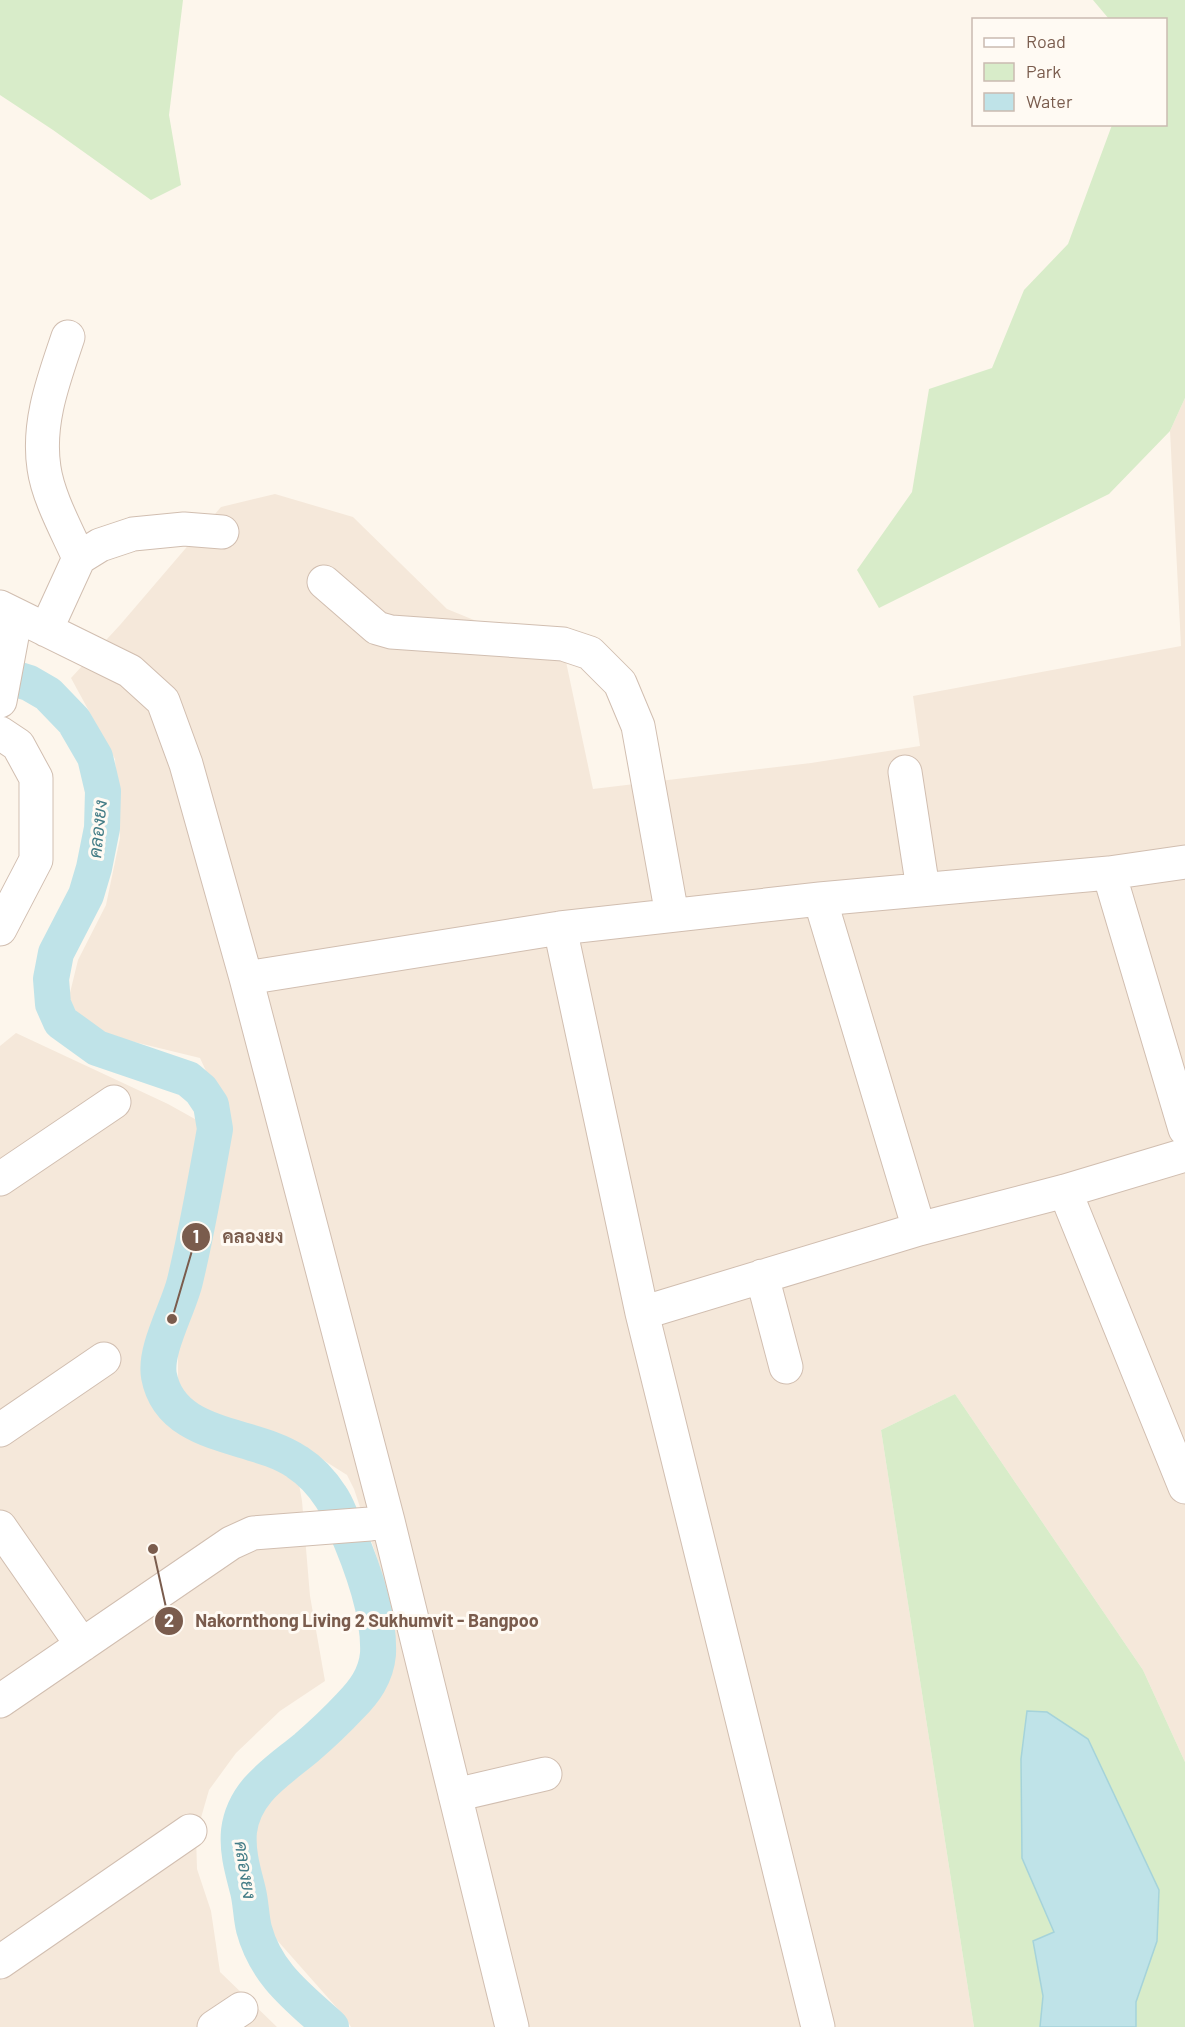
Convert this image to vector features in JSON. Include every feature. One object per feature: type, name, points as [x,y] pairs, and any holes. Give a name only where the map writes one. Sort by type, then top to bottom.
[{"type":"street","points":[[69,337],[51,389],[42,436],[44,469],[79,558]]},
{"type":"street","points":[[46,630],[79,558],[100,545],[133,534],[184,529],[222,532]]},
{"type":"street","points":[[324,582],[378,627],[391,632],[563,644],[590,653],[620,683],[638,726],[672,915]]},
{"type":"street","points":[[4,683],[8,611],[130,671],[163,701],[186,764],[246,978],[379,1522],[455,1795],[512,2027]]},
{"type":"street","points":[[0,733],[18,745],[36,778],[36,860],[0,929]]},
{"type":"street","points":[[905,772],[923,889]]},
{"type":"street","points":[[246,978],[560,928],[820,899],[1109,873],[1185,862]]},
{"type":"street","points":[[1109,873],[1185,1130]]},
{"type":"street","points":[[820,899],[919,1229]]},
{"type":"street","points":[[560,928],[642,1312],[818,2027]]},
{"type":"street","points":[[0,1179],[114,1102]]},
{"type":"street","points":[[642,1312],[919,1229],[1065,1191],[1185,1155]]},
{"type":"street","points":[[1065,1191],[1182,1469]]},
{"type":"street","points":[[762,1276],[786,1367]]},
{"type":"street","points":[[0,1430],[104,1359]]},
{"type":"street","points":[[0,1701],[231,1543],[253,1533],[309,1530],[379,1522]]},
{"type":"street","points":[[0,1527],[82,1645]]},
{"type":"street","points":[[455,1795],[545,1774]]},
{"type":"street","points":[[0,1962],[190,1831]]},
{"type":"street","points":[[214,2027],[241,2009]]},
{"type":"shaded area","points":[[1185,398],[1185,1762],[1143,1670],[955,1394],[881,1430],[974,2027],[351,2027],[345,2017],[269,1931],[250,1852],[253,1812],[269,1791],[365,1710],[384,1673],[386,1634],[380,1567],[354,1489],[347,1475],[301,1446],[189,1403],[178,1382],[178,1351],[225,1172],[218,1097],[200,1058],[85,1030],[69,997],[78,960],[106,905],[120,838],[115,759],[71,678],[120,625],[221,507],[275,494],[353,517],[447,609],[565,657],[593,789],[811,763],[920,746],[913,696],[1181,646],[1170,431]]},
{"type":"shaded area","points":[[16,1033],[168,1104],[211,1128],[160,1341],[157,1380],[171,1408],[191,1424],[232,1436],[284,1462],[297,1473],[302,1501],[310,1596],[325,1681],[280,1711],[236,1753],[209,1790],[196,1835],[197,1869],[211,1911],[220,1972],[277,2027],[0,2027],[0,1046]]},
{"type":"green space","points":[[0,0],[183,0],[169,115],[181,185],[151,200],[0,95]]},
{"type":"green space","points":[[1093,0],[1185,0],[1185,398],[1170,431],[1109,494],[879,608],[857,570],[912,492],[929,389],[992,368],[1024,290],[1068,244],[1112,126],[1167,126],[1167,18],[1108,18]]},
{"type":"green space","points":[[955,1394],[1143,1670],[1185,1762],[1185,2027],[1136,2027],[1136,2002],[1157,1941],[1159,1890],[1088,1739],[1022,1858],[1054,1932],[1033,1941],[1043,1996],[1040,2027],[974,2027],[881,1430]]},
{"type":"water","points":[[1027,1711],[1047,1712],[1088,1739],[1159,1890],[1157,1941],[1136,2002],[1136,2027],[1040,2027],[1043,1996],[1033,1941],[1054,1932],[1022,1858],[1021,1759]]},
{"type":"waterway","name":"คลองยง","points":[[0,674],[29,683],[48,694],[74,721],[95,757],[103,791],[102,828],[94,868],[86,895],[56,953],[51,979],[53,1004],[61,1022],[97,1048],[188,1079],[201,1090],[211,1105],[215,1129],[197,1224],[185,1281],[163,1341],[158,1366],[159,1376],[167,1397],[179,1412],[196,1423],[216,1432],[279,1452],[307,1469],[333,1500],[368,1586],[378,1638],[377,1662],[368,1683],[355,1701],[334,1722],[273,1774],[255,1793],[242,1817],[239,1831],[241,1861],[259,1945],[266,1959],[285,1984],[331,2027]]},
{"type":"place","name":"คลองยง","points":[[172,1319]]},
{"type":"place","name":"Nakornthong Living 2 Sukhumvit - Bangpoo","points":[[153,1549]]}]
